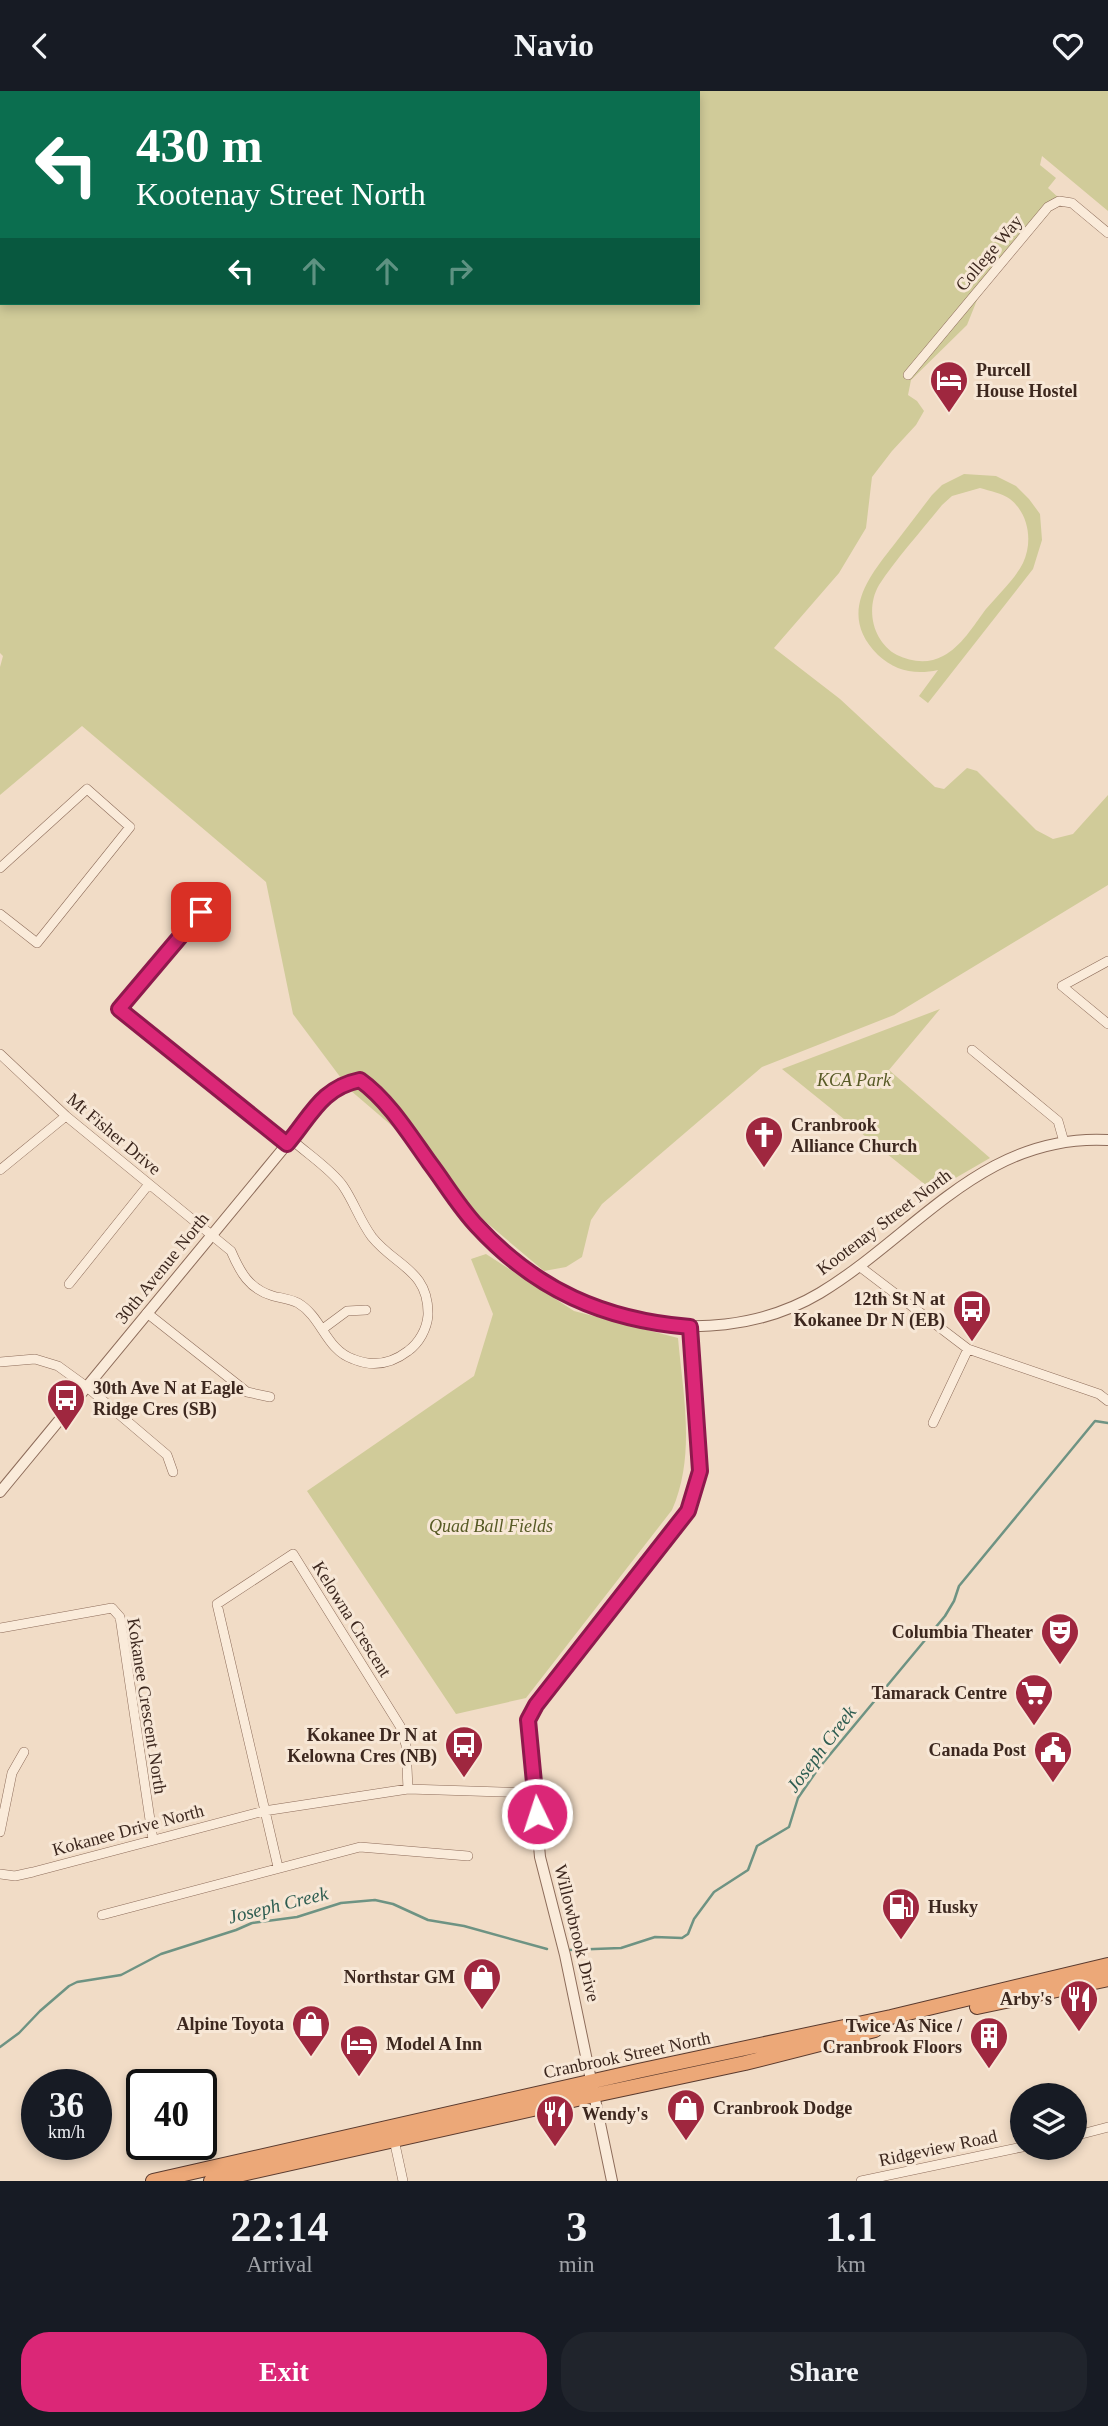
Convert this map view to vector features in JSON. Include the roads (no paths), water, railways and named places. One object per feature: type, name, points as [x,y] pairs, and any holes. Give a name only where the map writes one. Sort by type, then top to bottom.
[{"type":"highway","name":"Cranbrook Street North","points":[[153,2181],[392,2134],[1108,1965]]},
{"type":"highway","name":"Cranbrook Street North","points":[[594,2088],[746,2063],[888,2026],[1108,1979]]},
{"type":"highway","name":"Cranbrook Street North","points":[[211,2181],[392,2134]]},
{"type":"street","name":"College Way","points":[[908,375],[1048,207],[1059,201],[1072,203],[1108,233]]},
{"type":"street","points":[[0,868],[87,789],[130,827],[37,943],[0,914]]},
{"type":"street","name":"Mt Fisher Drive","points":[[0,1054],[66,1116],[231,1251],[242,1275],[252,1287],[266,1294],[297,1302],[311,1313],[339,1352],[351,1359],[385,1363],[407,1352],[422,1334],[428,1319],[427,1299],[421,1283],[370,1235],[342,1184],[119,1009],[201,912]]},
{"type":"street","points":[[1108,961],[1062,986],[1108,1024]]},
{"type":"street","points":[[972,1049],[1058,1121],[1064,1142]]},
{"type":"street","name":"30th Avenue North","points":[[0,1492],[327,1094],[344,1083],[360,1080]]},
{"type":"street","name":"Kootenay Street North","points":[[360,1080],[371,1088],[402,1125],[475,1224],[514,1263],[541,1281],[586,1304],[653,1324],[690,1327],[731,1323],[773,1314],[819,1293],[859,1266],[965,1182],[1002,1161],[1064,1142],[1108,1140]]},
{"type":"street","points":[[0,1170],[66,1116]]},
{"type":"street","points":[[69,1284],[149,1184]]},
{"type":"street","points":[[859,1266],[968,1349],[1099,1394],[1108,1401]]},
{"type":"street","points":[[324,1328],[347,1311],[366,1310]]},
{"type":"street","points":[[147,1313],[247,1392],[270,1397]]},
{"type":"street","name":"Willowbrook Drive","points":[[612,2181],[565,1955],[540,1857],[528,1720],[536,1705],[688,1511],[700,1471],[690,1327]]},
{"type":"street","points":[[933,1423],[968,1349]]},
{"type":"street","points":[[0,1362],[35,1359],[58,1366],[167,1455],[173,1472]]},
{"type":"street","name":"Kelowna Crescent","points":[[264,1811],[217,1604],[293,1554],[400,1726],[406,1745],[408,1789]]},
{"type":"street","name":"Kokanee Crescent North","points":[[0,1628],[112,1608],[120,1617],[153,1840]]},
{"type":"street","points":[[0,1832],[12,1773],[24,1752]]},
{"type":"street","name":"Kokanee Drive North","points":[[0,1874],[15,1876],[33,1872],[264,1811],[408,1789],[535,1793]]},
{"type":"street","points":[[264,1811],[278,1867]]},
{"type":"street","points":[[102,1915],[359,1847],[468,1856]]},
{"type":"street","points":[[1087,2133],[1108,2127]]},
{"type":"street","points":[[392,2134],[404,2181]]},
{"type":"street","name":"Ridgeview Road","points":[[861,2181],[1010,2150]]},
{"type":"waterway","name":"Joseph Creek","points":[[568,1950],[621,1948],[655,1937],[682,1938],[688,1934],[694,1919],[714,1892],[748,1870],[757,1846],[789,1827],[798,1798],[818,1769],[945,1616],[959,1586],[1095,1421],[1108,1423]]},
{"type":"waterway","name":"Joseph Creek","points":[[0,2047],[69,1986],[77,1982],[121,1975],[161,1954],[252,1923],[297,1917],[341,1903],[375,1900],[393,1904],[428,1920],[464,1926],[547,1949]]},
{"type":"place","name":"Purcell House Hostel","points":[[949,414]]},
{"type":"place","name":"Cranbrook Alliance Church","points":[[764,1169]]},
{"type":"place","name":"12th St N at Kokanee Dr N (EB)","points":[[972,1343]]},
{"type":"place","name":"30th Ave N at Eagle Ridge Cres (SB)","points":[[66,1432]]},
{"type":"place","name":"Columbia Theater","points":[[1060,1666]]},
{"type":"place","name":"Tamarack Centre","points":[[1034,1727]]},
{"type":"place","name":"Kokanee Dr N at Kelowna Cres (NB)","points":[[464,1779]]},
{"type":"place","name":"Canada Post","points":[[1053,1784]]},
{"type":"place","name":"Husky","points":[[901,1941]]},
{"type":"place","name":"Northstar GM","points":[[482,2011]]},
{"type":"place","name":"Arby's","points":[[1079,2033]]},
{"type":"place","name":"Alpine Toyota","points":[[311,2058]]},
{"type":"place","name":"Twice As Nice / Cranbrook Floors","points":[[989,2070]]},
{"type":"place","name":"Model A Inn","points":[[359,2078]]},
{"type":"place","name":"Cranbrook Dodge","points":[[686,2142]]},
{"type":"place","name":"Wendy's","points":[[555,2148]]},
{"type":"park label","name":"KCA Park","points":[[854,1080]]},
{"type":"park label","name":"Quad Ball Fields","points":[[491,1526]]}]
